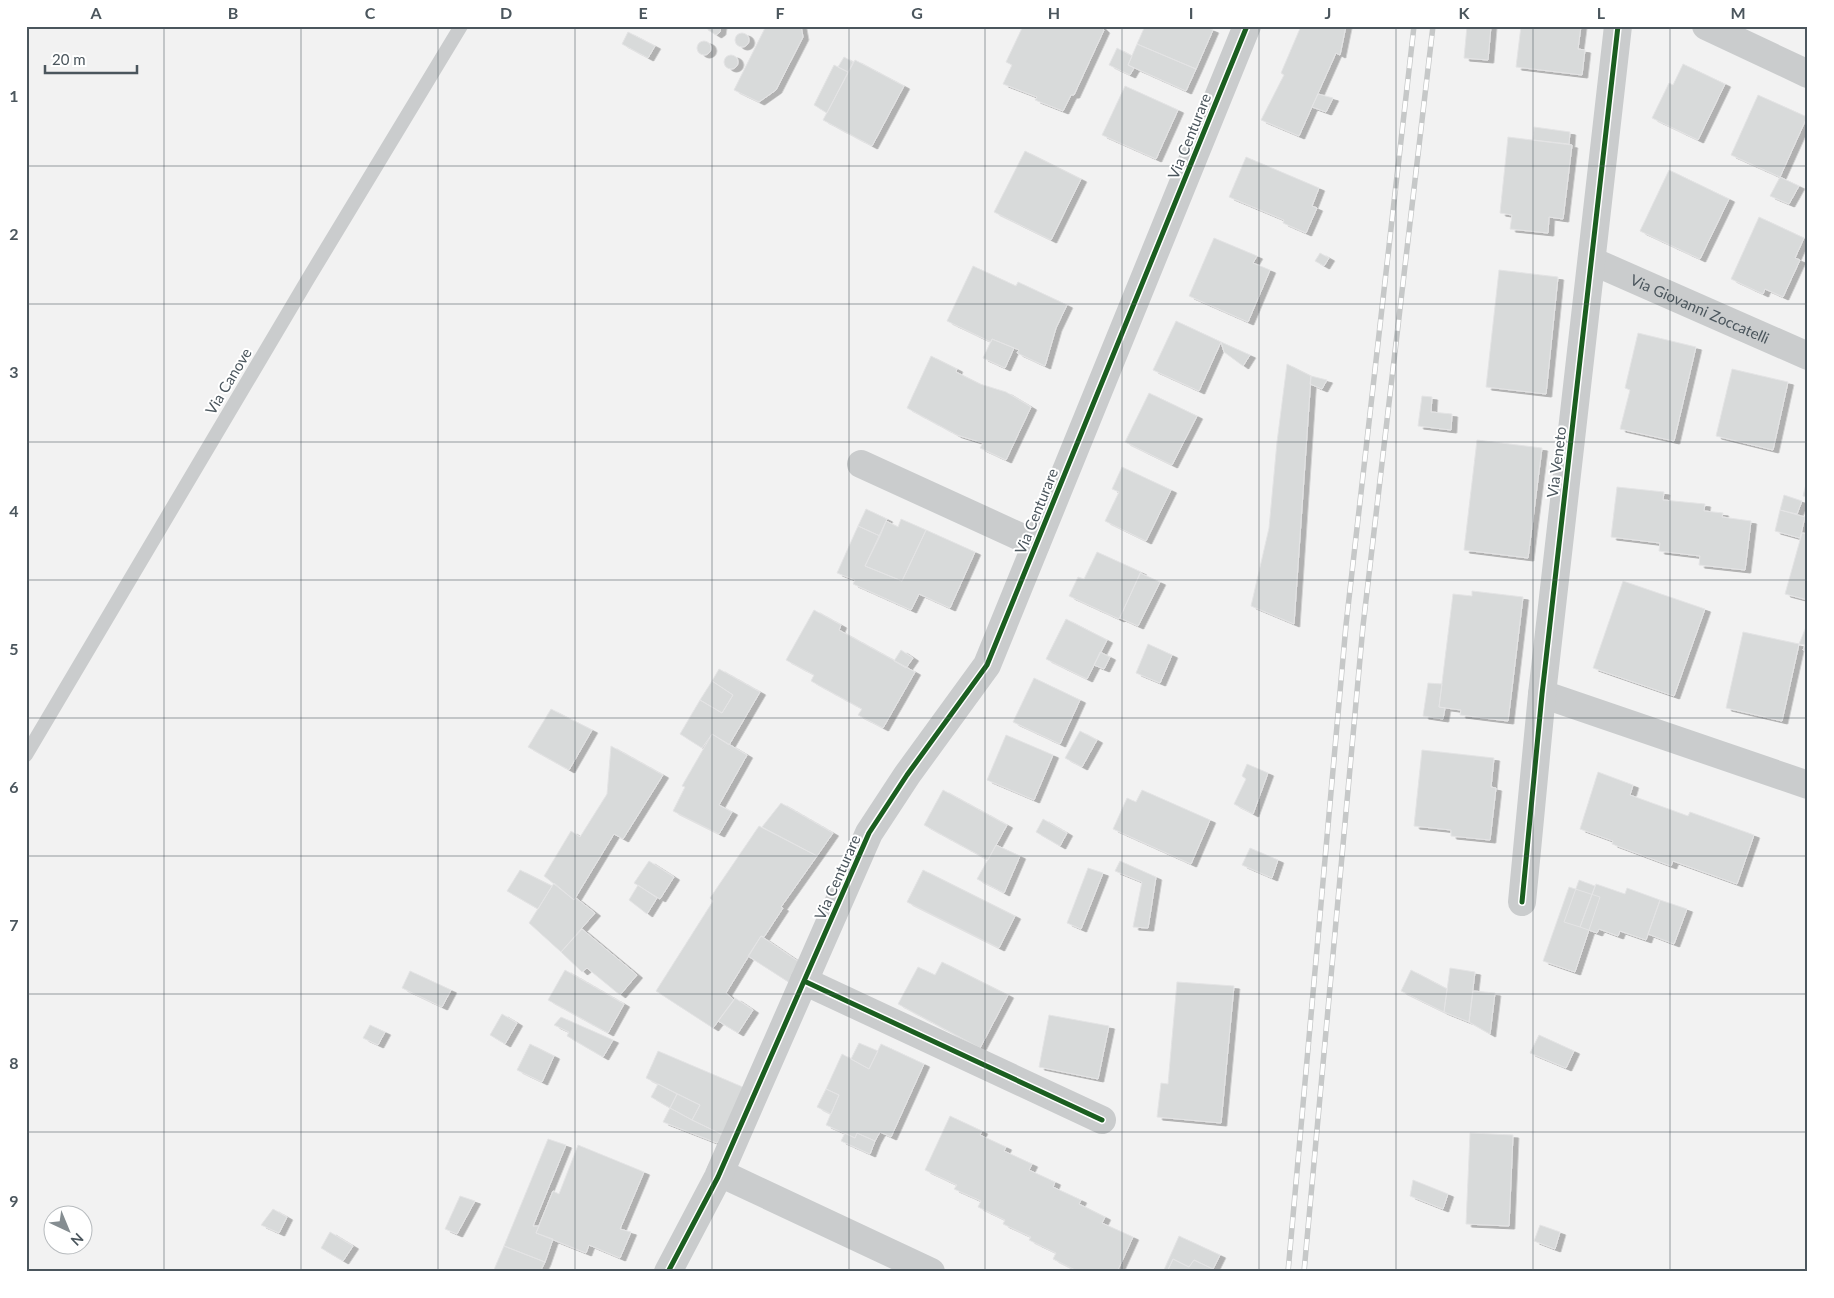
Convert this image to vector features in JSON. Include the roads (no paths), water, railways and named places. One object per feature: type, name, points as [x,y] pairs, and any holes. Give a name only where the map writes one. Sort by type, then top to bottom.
[{"type":"street","name":"Via Centurare","points":[[668,1272],[720,1173],[869,833],[907,775],[987,666],[1247,26]]},
{"type":"street","name":"Via Veneto","points":[[1522,902],[1542,694],[1618,26]]},
{"type":"street","points":[[1706,26],[1808,74]]},
{"type":"street","name":"Via Giovanni Zoccatelli","points":[[1592,261],[1808,356]]},
{"type":"street","name":"Via Centurare","points":[[861,464],[1036,544]]},
{"type":"street","points":[[1542,694],[1808,785]]},
{"type":"street","points":[[804,981],[1102,1120]]},
{"type":"street","points":[[720,1173],[931,1272]]},
{"type":"lane","name":"Via Canove","points":[[26,754],[308,279],[461,26]]},
{"type":"railway","points":[[1288,1272],[1346,625],[1414,26]]},
{"type":"railway","points":[[1304,1272],[1363,626],[1433,26]]}]
